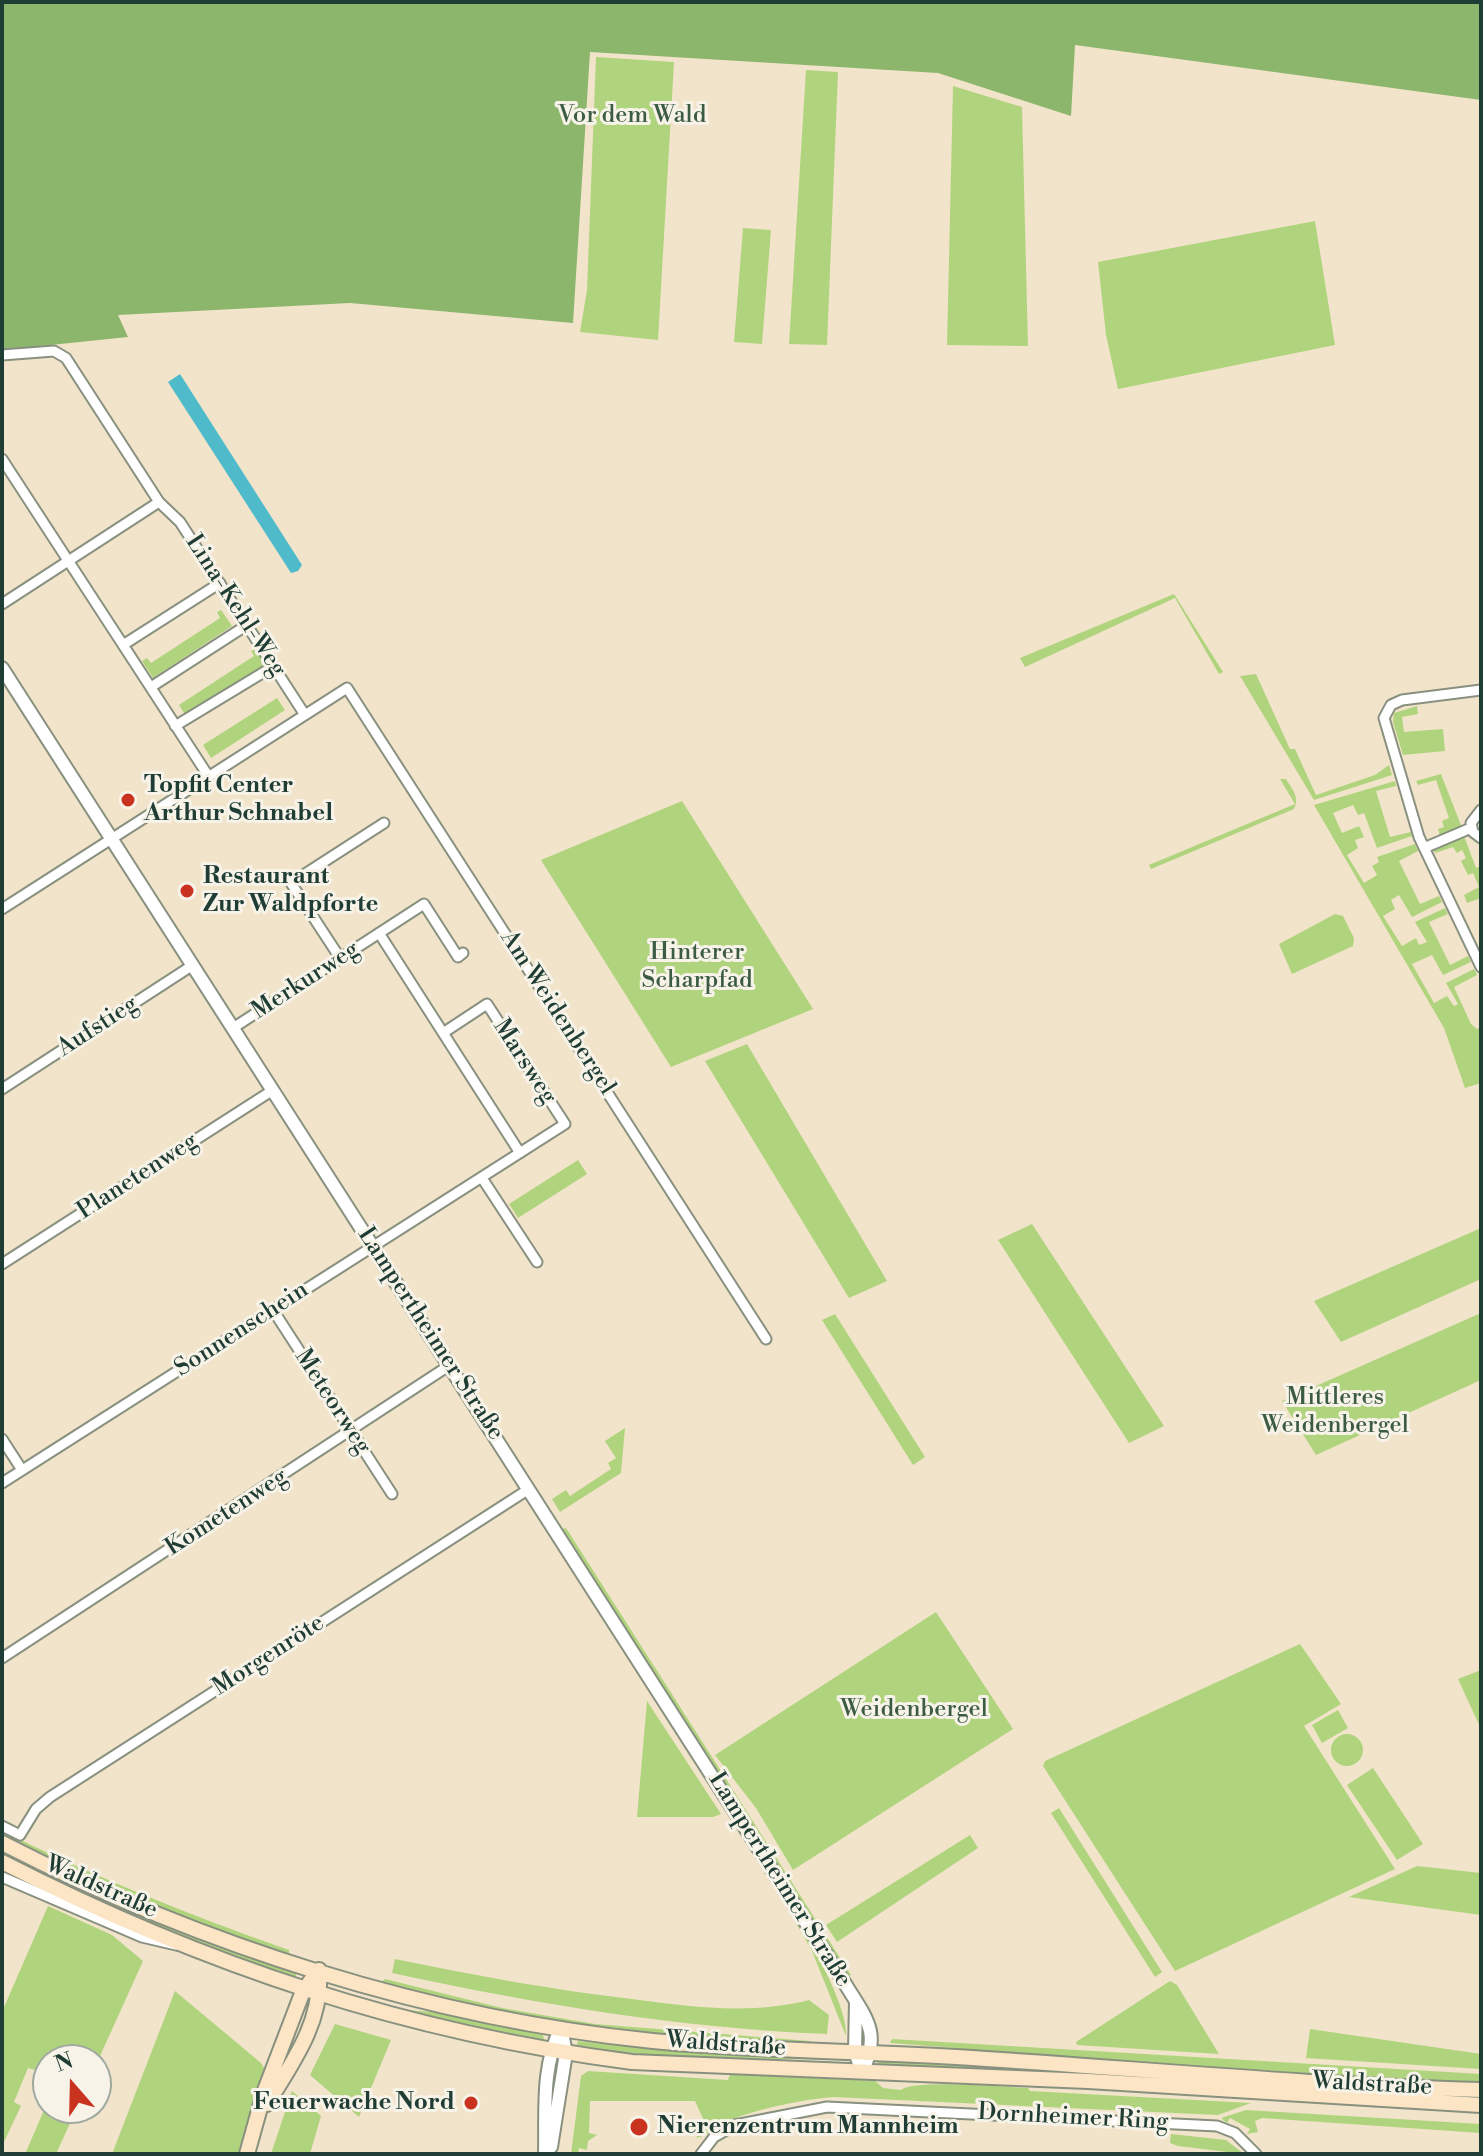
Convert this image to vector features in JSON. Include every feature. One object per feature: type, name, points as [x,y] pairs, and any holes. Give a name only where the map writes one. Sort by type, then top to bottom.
[{"type":"main road","name":"Waldstraße","points":[[2,1843],[135,1904],[319,1970],[414,1998],[561,2028],[651,2040],[1481,2090]]},
{"type":"main road","name":"Waldstraße","points":[[2,1862],[188,1945],[303,1991],[419,2023],[566,2053],[632,2062],[1088,2081],[1481,2105]]},
{"type":"main road","points":[[247,2154],[264,2093],[303,1991],[319,1970]]},
{"type":"main road","points":[[260,2114],[304,2043],[321,1997],[319,1970]]},
{"type":"street","name":"Lina-Kehl-Weg","points":[[2,355],[62,353],[159,502],[180,522],[305,715]]},
{"type":"street","points":[[2,459],[209,777]]},
{"type":"street","points":[[2,604],[159,502]]},
{"type":"street","points":[[123,645],[220,583]]},
{"type":"street","points":[[151,687],[247,625]]},
{"type":"street","points":[[175,726],[274,666]]},
{"type":"street","name":"Lampertheimer Straße","points":[[2,668],[856,2001],[870,2024],[872,2052]]},
{"type":"street","name":"Am Weidenbergel","points":[[305,715],[347,688],[766,1339]]},
{"type":"street","points":[[1481,690],[1402,700],[1391,705],[1384,718],[1424,848],[1481,967]]},
{"type":"street","points":[[3,906],[305,715]]},
{"type":"street","points":[[1471,828],[1474,815],[1481,810]]},
{"type":"street","points":[[340,958],[291,883],[384,823]]},
{"type":"street","points":[[1424,848],[1471,828]]},
{"type":"street","points":[[1471,828],[1481,838]]},
{"type":"street","name":"Merkurweg","points":[[233,1028],[424,904],[458,957],[463,953]]},
{"type":"street","name":"Merkurweg","points":[[379,933],[443,1033]]},
{"type":"street","name":"Aufstieg","points":[[2,1089],[193,965]]},
{"type":"street","name":"Marsweg","points":[[443,1033],[487,1004],[565,1124]]},
{"type":"street","points":[[443,1033],[520,1153]]},
{"type":"street","name":"Planetenweg","points":[[2,1264],[273,1090]]},
{"type":"street","name":"Sonnenschein","points":[[2,1483],[565,1124]]},
{"type":"street","points":[[482,1178],[537,1262]]},
{"type":"street","name":"Meteorweg","points":[[273,1310],[392,1494]]},
{"type":"street","name":"Kometenweg","points":[[2,1658],[450,1365]]},
{"type":"street","points":[[2,1439],[22,1470]]},
{"type":"street","name":"Morgenröte","points":[[20,1835],[36,1809],[50,1797],[529,1489]]},
{"type":"street","name":"Waldstraße","points":[[2,1826],[20,1835]]},
{"type":"street","name":"Waldstraße","points":[[2,1877],[164,1945],[188,1945]]},
{"type":"street","name":"Lampertheimer Straße","points":[[856,2001],[855,2052],[862,2072]]},
{"type":"street","points":[[548,2154],[550,2049],[561,2028]]},
{"type":"street","points":[[548,2154],[566,2053],[561,2028]]},
{"type":"street","points":[[862,2072],[872,2052]]},
{"type":"street","name":"Dornheimer Ring","points":[[701,2154],[714,2137],[743,2122],[791,2112],[854,2107],[1217,2126],[1235,2133],[1256,2154]]},
{"type":"green space","points":[[2,2],[1481,2],[1481,100],[1075,45],[1071,116],[938,73],[590,52],[573,323],[350,303],[118,315],[128,337],[2,350]]},
{"type":"green space","name":"Vor dem Wald","points":[[596,57],[674,62],[658,340],[580,332],[587,290]]},
{"type":"green space","points":[[806,70],[838,72],[827,345],[789,344]]},
{"type":"green space","points":[[953,86],[1022,107],[1028,346],[947,345]]},
{"type":"green space","points":[[1315,221],[1335,345],[1118,389],[1106,335],[1098,262]]},
{"type":"green space","points":[[743,228],[771,230],[762,344],[734,342]]},
{"type":"green space","points":[[1174,594],[1223,672],[1219,674],[1175,598],[1025,667],[1020,658]]},
{"type":"green space","points":[[221,610],[232,626],[153,678],[142,661],[147,658],[151,663],[220,618],[217,612]]},
{"type":"green space","points":[[255,649],[266,665],[186,716],[179,705],[254,656],[251,651]]},
{"type":"green space","points":[[1256,674],[1290,749],[1295,749],[1316,795],[1375,775],[1389,765],[1392,775],[1314,800],[1240,676]]},
{"type":"green space","points":[[277,698],[285,710],[211,758],[203,745]]},
{"type":"green space","points":[[1417,706],[1418,714],[1402,717],[1404,732],[1443,729],[1445,751],[1403,755],[1393,722],[1394,713]]},
{"type":"green space","points":[[1441,774],[1462,828],[1440,836],[1438,829],[1444,827],[1442,821],[1449,818],[1436,780],[1418,785],[1416,781]]},
{"type":"green space","points":[[1280,779],[1286,779],[1294,793],[1296,801],[1294,809],[1151,869],[1149,865],[1295,804]]},
{"type":"green space","points":[[1395,781],[1396,786],[1376,791],[1390,837],[1411,832],[1412,836],[1377,848],[1364,813],[1358,815],[1353,805],[1333,813],[1342,833],[1359,826],[1364,837],[1355,840],[1358,848],[1347,855],[1364,883],[1377,875],[1372,866],[1379,862],[1377,857],[1415,844],[1418,851],[1399,861],[1420,904],[1439,896],[1442,902],[1412,917],[1399,895],[1391,900],[1395,909],[1383,916],[1402,946],[1416,938],[1419,945],[1427,942],[1415,922],[1445,908],[1448,914],[1429,922],[1450,965],[1468,956],[1471,962],[1443,975],[1432,955],[1412,964],[1434,1003],[1447,996],[1454,1006],[1458,1004],[1446,983],[1474,969],[1477,975],[1454,987],[1471,1024],[1477,1029],[1481,1027],[1481,1083],[1465,1088],[1444,1028],[1314,805]]},
{"type":"green space","name":"Hinterer Scharpfad","points":[[682,801],[813,1009],[671,1067],[541,860]]},
{"type":"green space","points":[[1464,836],[1476,868],[1481,866],[1481,898],[1467,903],[1464,895],[1479,887],[1473,873],[1468,875],[1461,861],[1466,858],[1462,850],[1457,853],[1453,847],[1435,853],[1433,848]]},
{"type":"green space","points":[[1335,914],[1343,916],[1354,938],[1353,946],[1292,974],[1279,944]]},
{"type":"green space","points":[[747,1044],[887,1281],[849,1298],[705,1061]]},
{"type":"green space","points":[[578,1160],[587,1174],[518,1218],[509,1204]]},
{"type":"green space","points":[[1032,1224],[1164,1426],[1129,1443],[998,1240]]},
{"type":"green space","points":[[1481,1228],[1481,1279],[1341,1342],[1314,1301]]},
{"type":"green space","name":"Mittleres Weidenbergel","points":[[1481,1313],[1481,1380],[1316,1455],[1282,1401]]},
{"type":"green space","points":[[835,1314],[925,1457],[913,1465],[822,1320]]},
{"type":"green space","points":[[625,1428],[621,1473],[560,1512],[552,1499],[566,1490],[570,1496],[611,1469],[608,1463],[616,1458],[605,1441]]},
{"type":"green space","points":[[566,1528],[851,1975],[847,1976],[562,1529]]},
{"type":"green space","name":"Weidenbergel","points":[[936,1612],[1013,1729],[793,1870],[756,1808],[715,1755]]},
{"type":"green space","points":[[1300,1644],[1341,1704],[1304,1726],[1395,1869],[1175,1971],[1043,1766],[1045,1761]]},
{"type":"green space","points":[[1481,1670],[1481,1729],[1458,1679]]},
{"type":"green space","points":[[647,1701],[721,1814],[713,1817],[637,1817]]},
{"type":"green space","points":[[1338,1710],[1348,1728],[1322,1743],[1312,1725]]},
{"type":"green space","points":[[1347,1734],[1358,1739],[1363,1750],[1358,1761],[1347,1766],[1336,1761],[1331,1750],[1336,1739]]},
{"type":"green space","points":[[1373,1768],[1423,1844],[1397,1860],[1347,1785]]},
{"type":"green space","points":[[1059,1808],[1162,1972],[1155,1977],[1051,1813]]},
{"type":"green space","points":[[2,1831],[144,1895],[289,1950],[289,1955],[108,1885],[2,1837]]},
{"type":"green space","points":[[970,1835],[978,1848],[837,1942],[826,1925]]},
{"type":"green space","points":[[2,1848],[296,1971],[296,1983],[63,1886],[2,1855]]},
{"type":"green space","points":[[1417,1866],[1481,1873],[1481,1915],[1349,1897]]},
{"type":"green space","points":[[781,1897],[785,1897],[823,1966],[840,2006],[846,2036],[812,1951]]},
{"type":"green space","points":[[48,1906],[112,1935],[143,1961],[105,2044],[32,2044],[32,2069],[28,2068],[14,2102],[21,2106],[2,2146],[2,2012]]},
{"type":"green space","points":[[395,1959],[543,1987],[677,2005],[743,2008],[809,2000],[829,2015],[827,2034],[662,2020],[500,1995],[392,1973]]},
{"type":"green space","points":[[385,1979],[502,2008],[595,2024],[810,2041],[814,2045],[595,2028],[500,2011],[381,1982]]},
{"type":"green space","points":[[1170,1981],[1177,1985],[1219,2054],[1077,2045],[1076,2042]]},
{"type":"green space","points":[[175,1991],[261,2063],[267,2073],[240,2154],[112,2154]]},
{"type":"green space","points":[[403,2010],[493,2019],[527,2028],[543,2035],[544,2040],[398,2013]]},
{"type":"green space","points":[[335,2024],[391,2040],[359,2117],[310,2075]]},
{"type":"green space","points":[[1310,2029],[1481,2054],[1481,2069],[1306,2058]]},
{"type":"green space","points":[[892,2039],[1481,2074],[1481,2085],[982,2054],[956,2048],[890,2043]]},
{"type":"green space","points":[[578,2041],[679,2050],[850,2057],[850,2060],[638,2057],[576,2049]]},
{"type":"green space","points":[[872,2057],[1481,2095],[1481,2100],[881,2066]]},
{"type":"green space","points":[[588,2071],[728,2080],[730,2074],[875,2081],[883,2088],[901,2090],[923,2085],[981,2085],[1028,2088],[1030,2091],[1251,2103],[1218,2115],[833,2097],[752,2112],[696,2138],[705,2123],[695,2101],[590,2101],[589,2133],[597,2135],[588,2141],[587,2150],[579,2148],[578,2154],[571,2154],[581,2076]]},
{"type":"green space","points":[[292,2091],[321,2116],[310,2154],[271,2154]]},
{"type":"green space","points":[[1246,2110],[1481,2124],[1481,2133],[1262,2118],[1255,2121],[1258,2132],[1247,2134],[1250,2129],[1230,2118],[1227,2123],[1221,2118]]},
{"type":"green space","points":[[38,2124],[70,2124],[56,2154],[25,2154]]},
{"type":"green space","points":[[1171,2134],[1226,2140],[1244,2154],[1178,2146],[1170,2143]]},
{"type":"water","points":[[180,374],[302,565],[298,571],[291,573],[168,382]]},
{"type":"place","name":"Topfit Center Arthur Schnabel","points":[[128,800]]},
{"type":"place","name":"Restaurant Zur Waldpforte","points":[[187,891]]},
{"type":"place","name":"Feuerwache Nord","points":[[471,2103]]},
{"type":"place","name":"Nierenzentrum Mannheim","points":[[639,2127]]}]
